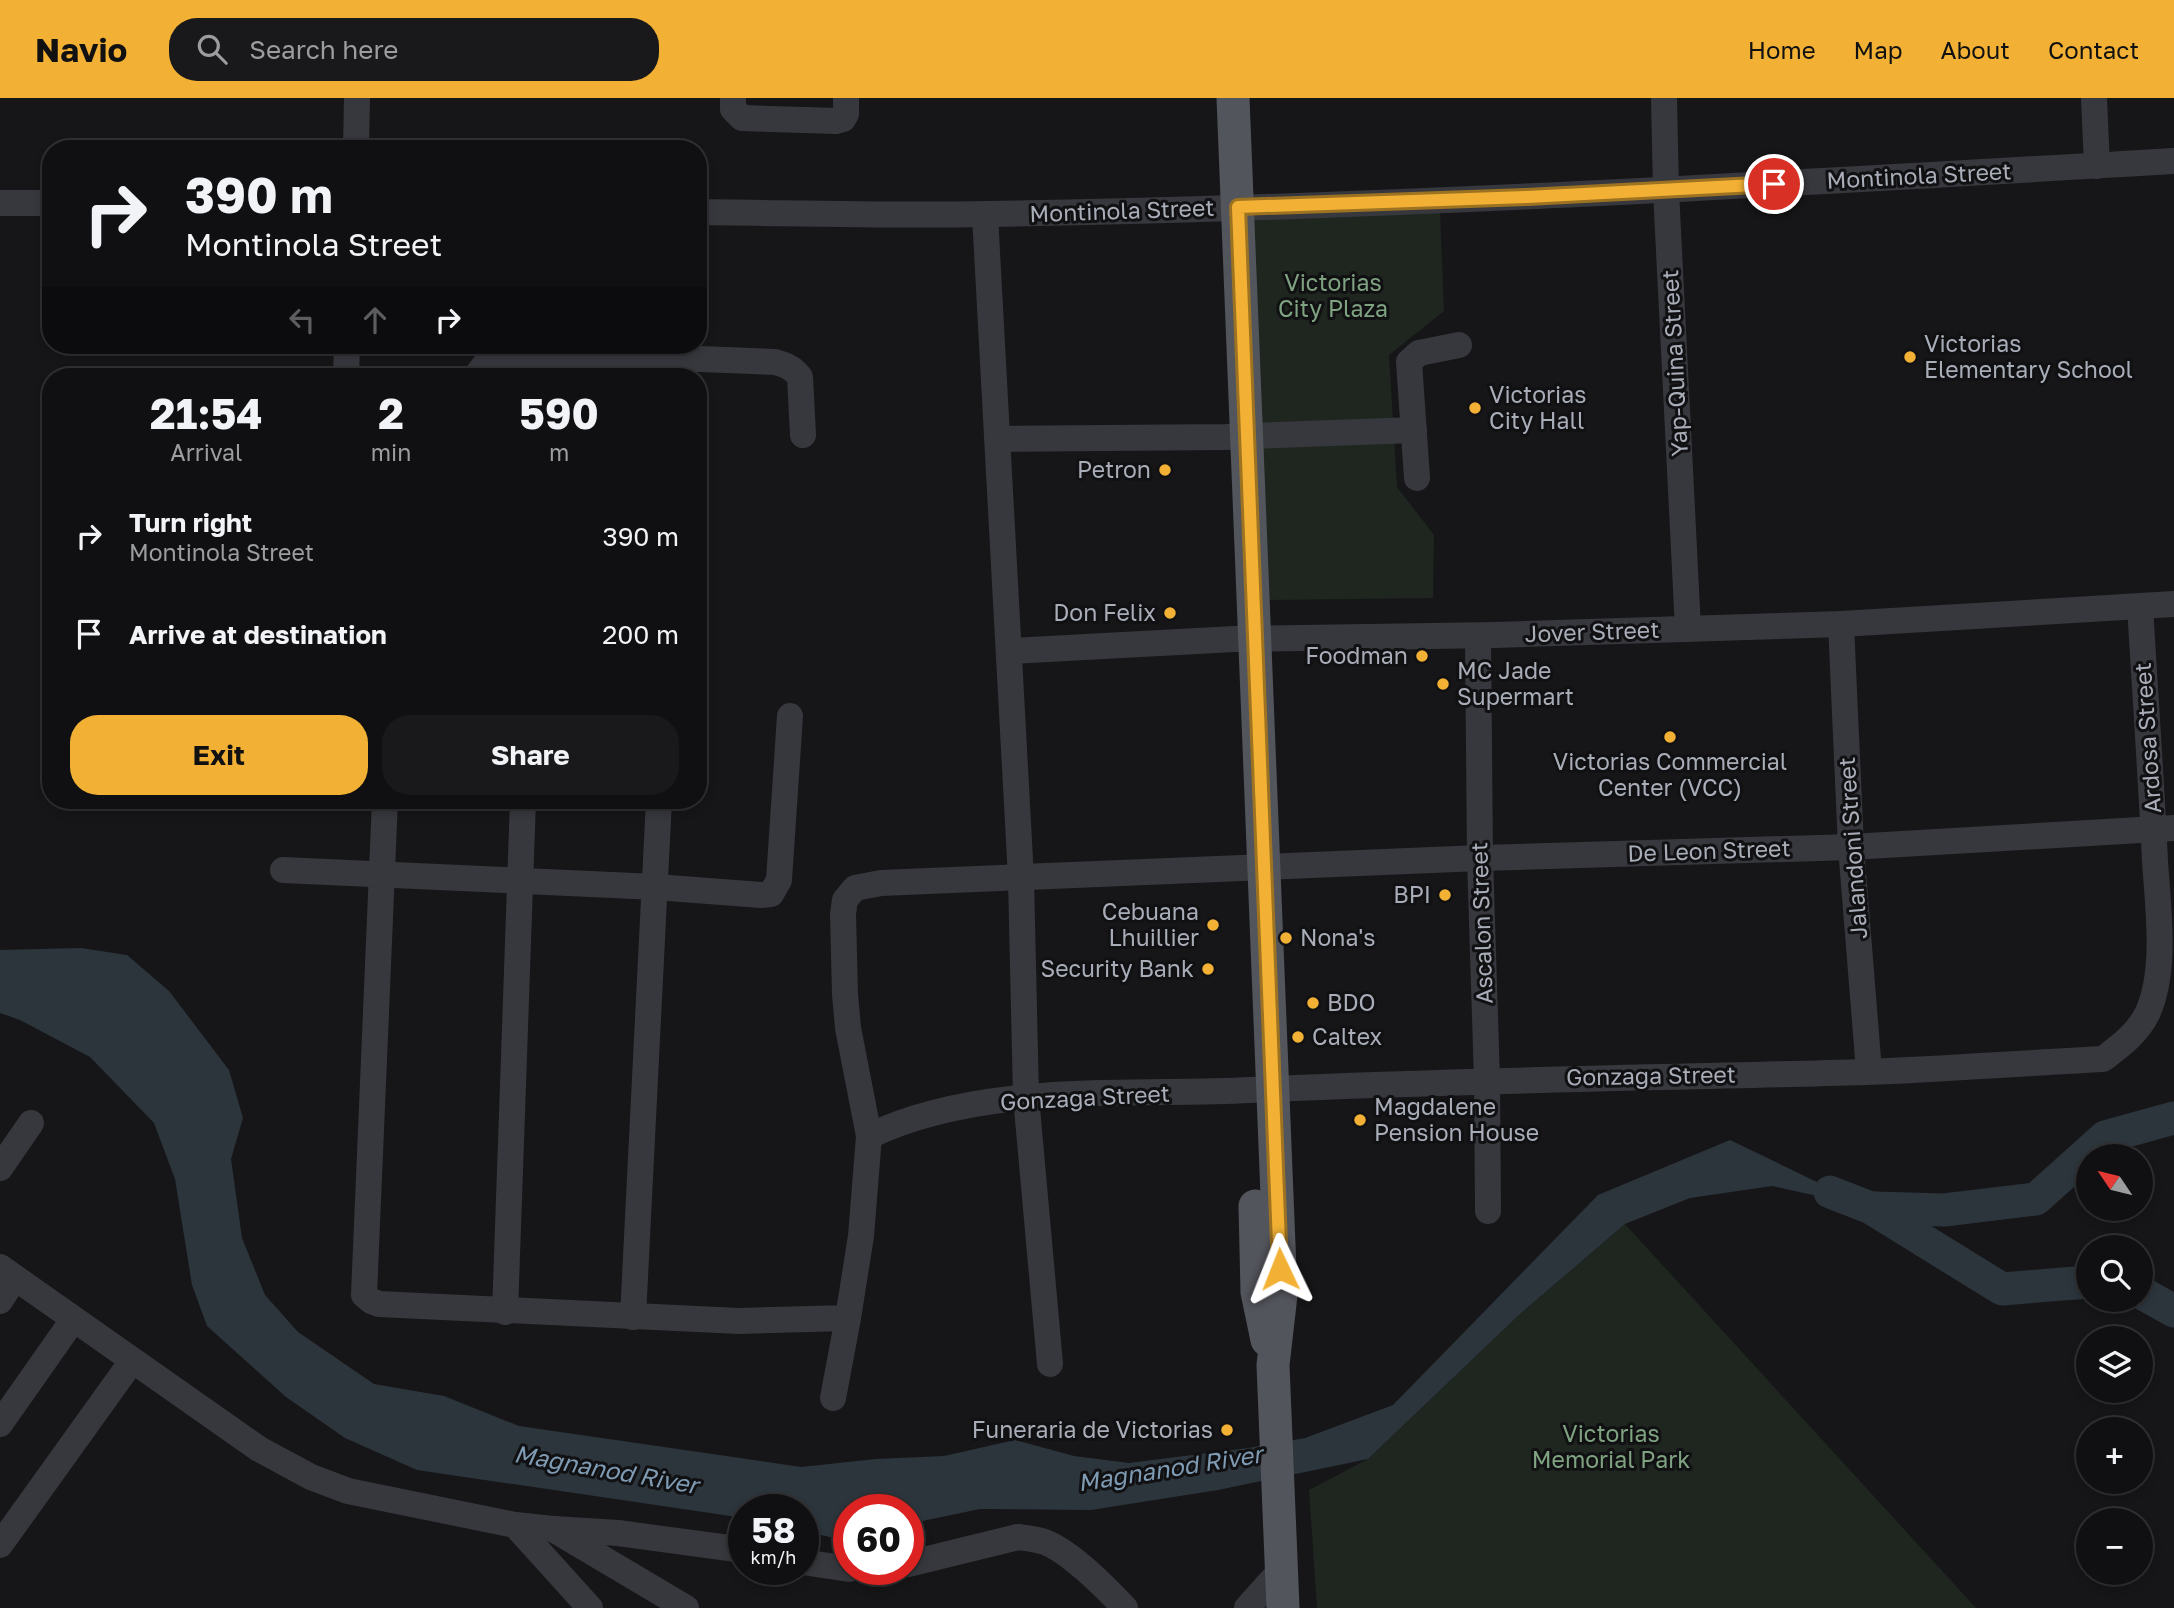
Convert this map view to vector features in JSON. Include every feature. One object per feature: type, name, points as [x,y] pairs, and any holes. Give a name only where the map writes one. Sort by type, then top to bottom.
[{"type":"main road","points":[[1211,98],[1227,207]]},
{"type":"main road","points":[[1233,98],[1227,207],[1262,1089],[1257,1292],[1273,1365],[1283,1608]]},
{"type":"street","points":[[356,140],[357,98]]},
{"type":"street","points":[[733,98],[733,109],[742,118],[836,121],[843,119],[846,114],[846,98]]},
{"type":"street","name":"Yap-Quina Street","points":[[1664,98],[1666,191],[1688,629]]},
{"type":"street","points":[[2094,98],[2097,166]]},
{"type":"street","name":"Montinola Street","points":[[707,212],[985,215],[1227,207],[1666,191],[2174,161]]},
{"type":"street","points":[[0,203],[42,203]]},
{"type":"street","points":[[985,215],[1021,878],[1026,1097],[1050,1364]]},
{"type":"street","points":[[1417,478],[1409,362],[1419,353],[1459,345]]},
{"type":"street","points":[[482,368],[490,358],[509,354],[538,366],[674,360],[775,362],[795,370],[800,377],[803,435]]},
{"type":"street","points":[[999,439],[1237,437],[1414,430]]},
{"type":"street","name":"Jover Street","points":[[1010,651],[1245,639],[1478,636],[1841,624],[2174,604]]},
{"type":"street","name":"Ardosa Street","points":[[2103,1059],[2131,1038],[2147,1013],[2158,975],[2164,829],[2140,606]]},
{"type":"street","name":"Jalandoni Street","points":[[1841,624],[1851,847],[1869,1072]]},
{"type":"street","name":"Ascalon Street","points":[[1478,636],[1488,1211]]},
{"type":"street","points":[[283,870],[771,894],[779,880],[790,716]]},
{"type":"street","points":[[385,809],[364,1295],[379,1304],[505,1312],[738,1321],[848,1318]]},
{"type":"street","points":[[505,1312],[523,809]]},
{"type":"street","points":[[633,1317],[659,809]]},
{"type":"street","name":"De Leon Street","points":[[833,1398],[861,1236],[869,1136],[848,1028],[845,994],[843,914],[845,900],[855,888],[881,883],[1480,858],[1851,847],[2164,829]]},
{"type":"street","name":"Gonzaga Street","points":[[869,1136],[900,1121],[1026,1097],[1487,1080],[1869,1072],[2103,1059]]},
{"type":"street","points":[[0,1168],[31,1124]]},
{"type":"street","points":[[0,1301],[8,1273],[259,1449],[311,1477],[348,1491],[515,1525],[618,1533],[728,1548]]},
{"type":"street","points":[[0,1424],[73,1320]]},
{"type":"street","points":[[0,1545],[132,1361]]},
{"type":"street","points":[[515,1525],[590,1608]]},
{"type":"street","points":[[553,1529],[686,1608]]},
{"type":"street","points":[[924,1560],[1018,1537],[1046,1542],[1107,1589],[1125,1608]]},
{"type":"street","points":[[1247,1608],[1281,1570]]},
{"type":"green space","name":"Victorias City Plaza","points":[[1440,210],[1444,311],[1389,355],[1397,487],[1434,535],[1433,598],[1262,600],[1248,218]]},
{"type":"green space","name":"Victorias Memorial Park","points":[[1625,1224],[1976,1608],[1317,1608],[1309,1490],[1368,1459],[1520,1314]]},
{"type":"water","points":[[81,948],[127,955],[169,991],[229,1070],[243,1118],[231,1159],[242,1238],[265,1295],[298,1332],[374,1384],[444,1396],[519,1426],[801,1467],[876,1459],[944,1456],[1015,1440],[1074,1456],[1129,1463],[1305,1438],[1393,1405],[1598,1195],[1730,1140],[1871,1208],[1772,1186],[1690,1198],[1625,1224],[1520,1314],[1368,1459],[1218,1490],[1091,1510],[980,1509],[924,1521],[924,1494],[833,1494],[833,1538],[819,1535],[819,1494],[728,1494],[728,1516],[417,1470],[345,1438],[286,1397],[207,1326],[192,1285],[175,1179],[154,1123],[90,1057],[20,1020],[0,1013],[0,950]]},
{"type":"waterway","name":"Magnanod River","points":[[1874,1208],[1944,1210],[2036,1199],[2105,1137],[2174,1118]]},
{"type":"waterway","name":"Magnanod River","points":[[1830,1192],[1871,1208],[2002,1289],[2076,1283]]},
{"type":"waterway","name":"Magnanod River","points":[[2153,1299],[2174,1311]]},
{"type":"place","name":"Victorias Elementary School","points":[[1910,357]]},
{"type":"place","name":"Victorias City Hall","points":[[1475,408]]},
{"type":"place","name":"Petron","points":[[1165,470]]},
{"type":"place","name":"Don Felix","points":[[1170,613]]},
{"type":"place","name":"Foodman","points":[[1422,656]]},
{"type":"place","name":"MC Jade Supermart","points":[[1443,684]]},
{"type":"place","name":"Victorias Commercial Center (VCC)","points":[[1670,737]]},
{"type":"place","name":"BPI","points":[[1445,895]]},
{"type":"place","name":"Cebuana Lhuillier","points":[[1213,925]]},
{"type":"place","name":"Nona's","points":[[1286,938]]},
{"type":"place","name":"Security Bank","points":[[1208,969]]},
{"type":"place","name":"BDO","points":[[1313,1003]]},
{"type":"place","name":"Caltex","points":[[1298,1037]]},
{"type":"place","name":"Magdalene Pension House","points":[[1360,1120]]},
{"type":"place","name":"Funeraria de Victorias","points":[[1227,1430]]},
{"type":"route","points":[[1280,1269],[1238,207],[1527,197],[1774,184]]}]
